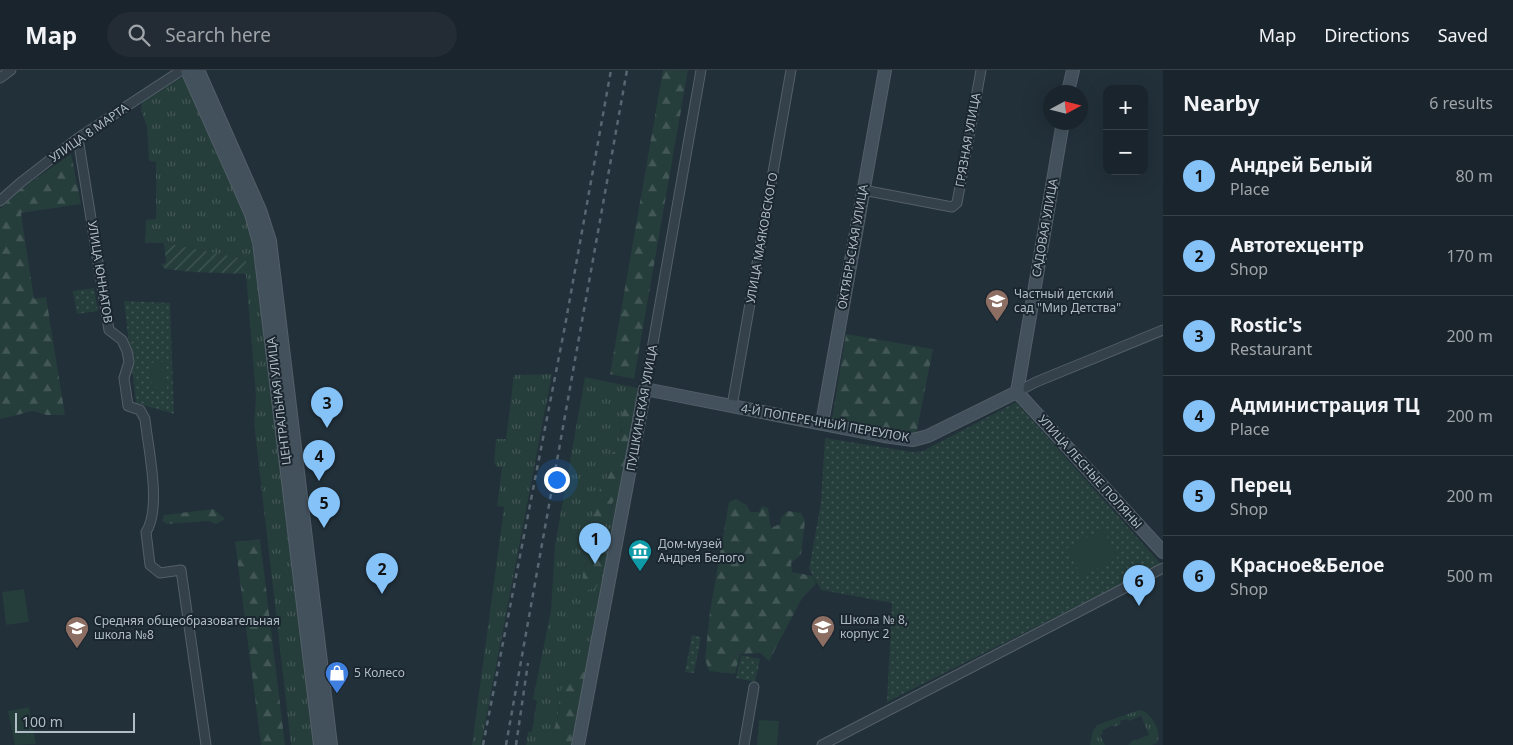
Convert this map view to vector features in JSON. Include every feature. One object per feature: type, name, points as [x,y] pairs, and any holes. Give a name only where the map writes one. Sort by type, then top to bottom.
[{"type":"street","points":[[0,78],[11,70]]},
{"type":"street","name":"УЛИЦА 8 МАРТА","points":[[0,201],[78,138],[182,70]]},
{"type":"street","name":"ЦЕНТРАЛЬНАЯ УЛИЦА","points":[[187,70],[251,214],[259,242],[305,577],[331,745]]},
{"type":"street","name":"ЦЕНТРАЛЬНАЯ УЛИЦА","points":[[198,70],[260,210],[270,241],[305,577],[320,745]]},
{"type":"street","name":"ПУШКИНСКАЯ УЛИЦА","points":[[578,745],[646,389],[701,70]]},
{"type":"street","name":"УЛИЦА МАЯКОВСКОГО","points":[[732,406],[791,70]]},
{"type":"street","name":"ОКТЯБРЬСКАЯ УЛИЦА","points":[[822,424],[884,70]]},
{"type":"street","name":"ГРЯЗНАЯ УЛИЦА","points":[[863,190],[952,207],[957,203],[981,70]]},
{"type":"street","points":[[1070,85],[1073,70]]},
{"type":"street","name":"САДОВАЯ УЛИЦА","points":[[1017,392],[1062,130]]},
{"type":"street","name":"УЛИЦА ЮННАТОВ","points":[[78,138],[109,330],[122,340],[127,351],[129,362],[124,378],[128,406],[140,410],[145,419],[154,495],[154,516],[146,532],[150,565],[160,573],[181,570],[206,745]]},
{"type":"street","name":"4-Й ПОПЕРЕЧНЫЙ ПЕРЕУЛОК","points":[[646,389],[891,437],[921,439],[1036,382],[1163,330]]},
{"type":"street","name":"УЛИЦА ЛЕСНЫЕ ПОЛЯНЫ","points":[[1017,392],[1163,552]]},
{"type":"street","points":[[822,745],[1163,568]]},
{"type":"street","points":[[744,745],[754,686]]},
{"type":"green space","points":[[663,70],[688,70],[634,379],[610,374]]},
{"type":"green space","points":[[179,78],[185,78],[255,232],[318,745],[291,745],[254,423],[256,398],[246,260],[164,243],[145,243],[146,220],[156,219],[156,162],[149,161],[147,127],[141,110],[142,102]]},
{"type":"green space","points":[[71,154],[81,204],[21,213],[34,299],[46,297],[65,415],[47,415],[33,411],[0,419],[0,209],[17,192]]},
{"type":"green space","points":[[164,243],[246,260],[246,274],[165,269],[161,264],[166,263]]},
{"type":"green space","points":[[94,288],[98,311],[77,314],[73,291]]},
{"type":"green space","points":[[124,301],[170,303],[174,414],[136,403]]},
{"type":"green space","points":[[846,334],[933,349],[916,435],[832,418]]},
{"type":"green space","points":[[165,362],[167,390],[153,391],[150,363]]},
{"type":"green space","points":[[552,374],[481,745],[472,745],[504,507],[497,506],[502,467],[497,467],[494,463],[496,439],[506,439],[514,375]]},
{"type":"green space","points":[[585,377],[642,389],[575,745],[571,745],[583,690],[559,702],[551,745],[526,745],[528,732],[532,731],[537,701],[533,699],[551,610],[555,545]],"holes":[[[637,404],[610,517],[605,525],[607,547],[602,556],[602,574],[584,567],[589,559],[587,546],[594,526],[594,514],[609,471],[605,465],[616,449],[620,438],[620,419]]]},
{"type":"green space","points":[[632,399],[637,404],[618,500],[613,501],[610,517],[605,525],[607,547],[602,556],[602,574],[596,588],[587,590],[583,582],[583,574],[589,559],[587,546],[594,526],[594,514],[601,484],[607,479],[609,471],[605,465],[606,458],[616,450],[622,431],[620,419],[625,402]]},
{"type":"green space","points":[[1016,402],[1161,564],[887,702],[892,603],[821,590],[809,569],[821,502],[825,438],[913,452],[923,451]]},
{"type":"green space","points":[[736,499],[747,505],[750,512],[759,512],[762,506],[768,508],[771,528],[780,524],[781,517],[788,511],[801,513],[805,521],[801,555],[791,563],[792,572],[813,576],[816,584],[802,598],[769,661],[760,653],[740,654],[735,674],[709,671],[705,659],[710,611],[729,502]]},
{"type":"green space","points":[[214,509],[225,519],[216,524],[208,521],[167,524],[162,521],[164,515]]},
{"type":"green space","points":[[1103,529],[1118,557],[1082,577],[1067,548]]},
{"type":"green space","points":[[260,539],[285,745],[261,745],[235,542]]},
{"type":"green space","points":[[24,589],[29,622],[6,625],[2,592]]},
{"type":"green space","points":[[692,635],[701,637],[694,673],[685,672]]},
{"type":"green space","points":[[741,655],[760,659],[755,682],[736,678]]},
{"type":"green space","points":[[584,663],[587,665],[571,745],[551,745],[559,712],[565,671]]},
{"type":"green space","points":[[29,707],[36,744],[15,745],[8,711]]},
{"type":"green space","points":[[1139,710],[1148,714],[1155,723],[1158,734],[1157,743],[1152,745],[1127,745],[1149,735],[1141,716],[1129,721],[1128,719],[1120,721],[1121,724],[1114,727],[1113,725],[1102,731],[1103,734],[1100,735],[1105,745],[1090,745],[1093,731],[1097,725]]},
{"type":"green space","points":[[759,720],[779,721],[777,745],[757,745]]},
{"type":"railway","points":[[483,745],[565,326],[611,70]]},
{"type":"railway","points":[[506,745],[627,70]]},
{"type":"railway","points":[[516,745],[528,663]]},
{"type":"place","name":"Частный детский сад \"Мир Детства\"","points":[[997,322]]},
{"type":"place","name":"Rostic's","points":[[327,428]]},
{"type":"place","name":"Администрация ТЦ","points":[[319,481]]},
{"type":"place","name":"Перец","points":[[324,528]]},
{"type":"place","name":"Андрей Белый","points":[[595,564]]},
{"type":"place","name":"Дом-музей Андрея Белого","points":[[640,572]]},
{"type":"place","name":"Автотехцентр","points":[[382,594]]},
{"type":"place","name":"Красное&Белое","points":[[1139,606]]},
{"type":"place","name":"Школа № 8, корпус 2","points":[[823,648]]},
{"type":"place","name":"Средняя общеобразовательная школа №8","points":[[77,649]]},
{"type":"place","name":"5 Колесо","points":[[337,694]]}]
